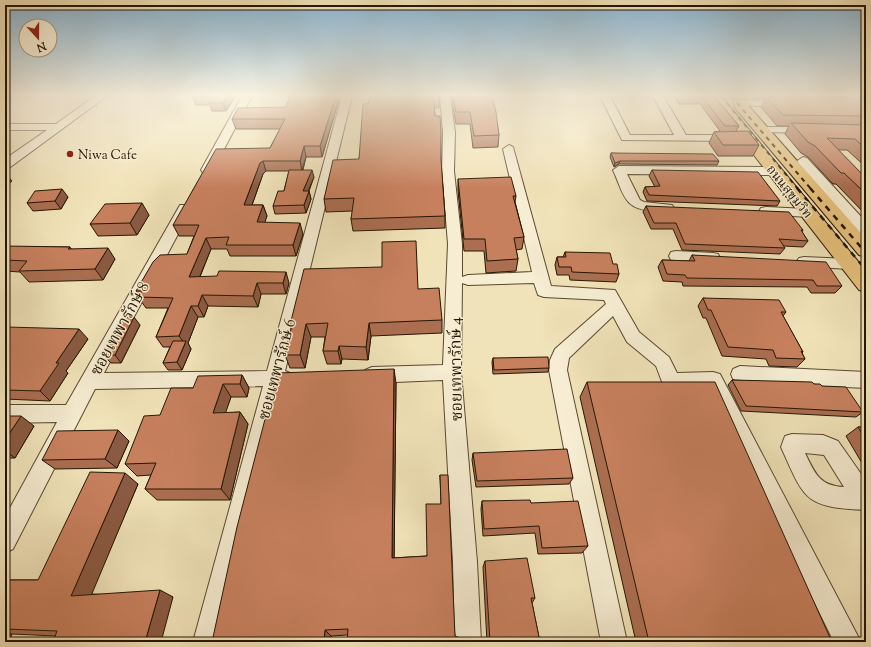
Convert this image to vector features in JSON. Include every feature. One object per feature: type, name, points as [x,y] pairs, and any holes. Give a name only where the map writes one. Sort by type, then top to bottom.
[{"type":"highway","name":"ถนนสุขุมวิท","points":[[746,126],[866,252]]},
{"type":"highway","name":"ถนนสุขุมวิท","points":[[750,126],[774,171],[866,285]]},
{"type":"street","name":"ซอยเทพารักษ์ 8","points":[[5,541],[71,415],[230,126]]},
{"type":"street","name":"ซอยเทพารักษ์ 6","points":[[206,642],[339,126]]},
{"type":"street","name":"ซอยเทพารักษ์ 4","points":[[448,126],[448,171],[455,244],[452,372],[466,562],[468,642]]},
{"type":"street","points":[[620,126],[626,138],[682,138],[822,130]]},
{"type":"street","points":[[675,126],[682,138]]},
{"type":"street","points":[[5,127],[59,127]]},
{"type":"street","points":[[5,165],[59,127]]},
{"type":"street","points":[[509,149],[544,291],[609,294],[614,306],[633,337],[663,362],[671,381],[713,380],[848,642]]},
{"type":"street","points":[[802,161],[866,231]]},
{"type":"street","points":[[681,209],[641,206],[635,202],[619,170],[774,171]]},
{"type":"street","points":[[752,211],[808,213]]},
{"type":"street","points":[[676,256],[731,258]]},
{"type":"street","points":[[786,261],[849,264]]},
{"type":"street","points":[[468,280],[540,278]]},
{"type":"street","points":[[614,306],[561,354],[558,360],[558,370],[614,642]]},
{"type":"street","points":[[351,376],[452,372]]},
{"type":"street","points":[[740,374],[866,380]]},
{"type":"street","points":[[90,381],[296,378]]},
{"type":"street","points":[[5,414],[60,413],[71,415]]},
{"type":"building","points":[[281,126],[326,126],[320,146],[304,146],[300,161],[263,161],[260,163],[244,205],[263,205],[257,222],[300,223],[293,245],[226,245],[229,237],[206,238],[189,277],[217,276],[219,271],[286,272],[283,283],[257,283],[253,296],[202,295],[198,306],[191,306],[179,336],[156,337],[173,298],[138,297],[142,291],[136,291],[153,262],[160,255],[187,254],[199,225],[173,225],[216,149],[270,148]]},
{"type":"building","points":[[361,126],[441,126],[441,159],[445,216],[351,219],[354,198],[324,199],[333,160],[359,159]]},
{"type":"building","points":[[472,126],[498,126],[499,135],[474,136]]},
{"type":"building","points":[[794,126],[866,126],[866,149],[855,139],[827,138],[866,178],[866,194],[844,173],[841,173],[815,146],[808,142]]},
{"type":"building","points":[[748,131],[759,145],[723,145],[714,132]]},
{"type":"building","points":[[611,153],[713,154],[719,161],[620,161],[615,163]]},
{"type":"building","points":[[289,170],[312,170],[303,191],[309,191],[304,205],[273,206],[278,191],[284,191]]},
{"type":"building","points":[[652,170],[758,172],[780,201],[649,195],[645,187],[660,186]]},
{"type":"building","points":[[511,177],[516,196],[513,196],[524,237],[514,238],[518,259],[487,261],[485,239],[464,239],[458,179]]},
{"type":"building","points":[[62,189],[55,201],[27,203],[35,191]]},
{"type":"building","points":[[142,203],[130,223],[90,224],[105,204]]},
{"type":"building","points":[[646,206],[789,212],[803,230],[801,230],[808,241],[779,239],[785,248],[685,244],[676,223],[654,223]]},
{"type":"building","points":[[416,241],[418,289],[439,288],[442,320],[369,323],[366,347],[339,346],[338,351],[323,351],[328,323],[306,324],[300,355],[285,355],[292,325],[290,325],[304,269],[382,267],[382,242]]},
{"type":"building","points":[[6,246],[70,247],[68,249],[108,248],[95,269],[19,271],[27,261],[5,260]]},
{"type":"building","points":[[565,252],[610,253],[613,264],[617,264],[619,274],[572,272],[571,267],[559,267],[557,257],[566,257]]},
{"type":"building","points":[[692,255],[826,262],[842,286],[817,286],[813,280],[687,278],[685,275],[667,274],[662,260],[695,261]]},
{"type":"building","points":[[703,298],[779,300],[786,312],[781,312],[803,352],[801,351],[805,359],[776,358],[773,350],[728,347],[711,310],[708,310]]},
{"type":"building","points":[[125,317],[134,317],[115,355],[104,356]]},
{"type":"building","points":[[5,326],[79,329],[56,363],[59,363],[40,391],[5,390]]},
{"type":"building","points":[[173,341],[186,341],[177,362],[163,363]]},
{"type":"building","points":[[548,357],[549,368],[494,370],[493,358]]},
{"type":"building","points":[[394,369],[392,558],[427,556],[426,504],[441,504],[440,475],[448,475],[455,636],[460,638],[460,642],[347,642],[348,629],[325,630],[324,642],[212,642],[237,527],[277,373]]},
{"type":"building","points":[[242,375],[240,384],[223,384],[213,413],[240,412],[221,489],[145,489],[156,463],[125,464],[144,416],[160,415],[171,388],[193,388],[198,376]]},
{"type":"building","points":[[732,380],[812,382],[822,386],[846,387],[863,412],[746,406]]},
{"type":"building","points":[[587,382],[715,382],[832,642],[649,642]]},
{"type":"building","points":[[5,416],[21,416],[5,440]]},
{"type":"building","points":[[858,427],[866,427],[866,440]]},
{"type":"building","points":[[118,430],[105,459],[42,460],[57,431]]},
{"type":"building","points":[[567,449],[573,478],[477,481],[473,453]]},
{"type":"building","points":[[90,472],[125,473],[71,596],[160,590],[145,642],[53,642],[57,631],[5,629],[5,580],[38,580]]},
{"type":"building","points":[[530,500],[531,503],[578,501],[588,546],[542,548],[539,526],[484,529],[482,501]]},
{"type":"building","points":[[527,558],[535,598],[531,598],[540,642],[490,642],[485,561]]},
{"type":"railway","points":[[746,126],[798,189]]},
{"type":"railway","points":[[757,126],[811,189]]},
{"type":"railway","points":[[797,188],[866,270]]},
{"type":"railway","points":[[810,188],[866,253]]},
{"type":"place","name":"Niwa Cafe","points":[[70,154]]}]
